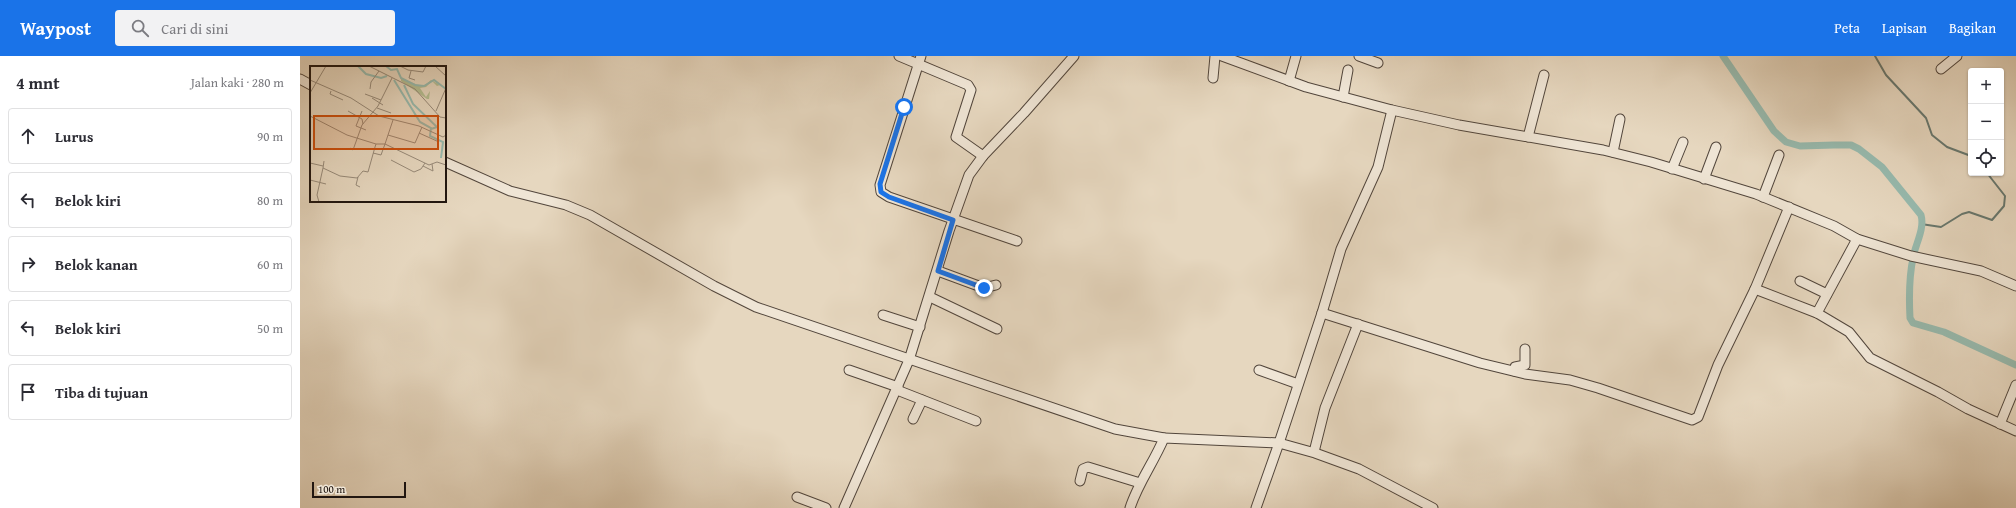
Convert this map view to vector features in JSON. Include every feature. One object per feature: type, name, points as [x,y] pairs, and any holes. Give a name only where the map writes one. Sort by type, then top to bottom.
[{"type":"street","points":[[899,56],[919,60],[968,85],[971,90],[956,137],[983,156]]},
{"type":"street","points":[[844,508],[909,360],[930,298],[953,220],[969,175],[983,156],[1024,113],[1074,56]]},
{"type":"street","points":[[1213,78],[1215,56]]},
{"type":"street","points":[[1222,56],[1289,81],[1392,110],[1459,125],[1613,152],[1704,178],[1789,207],[1834,226],[1857,239],[1913,257],[1981,271],[2016,286]]},
{"type":"street","points":[[1289,81],[1296,56]]},
{"type":"street","points":[[1359,56],[1378,63]]},
{"type":"street","points":[[1941,69],[1957,56]]},
{"type":"street","points":[[919,60],[880,188],[884,195],[889,197],[1017,241]]},
{"type":"street","points":[[1343,97],[1348,70]]},
{"type":"street","points":[[1528,137],[1544,74]]},
{"type":"street","points":[[300,79],[310,84]]},
{"type":"street","points":[[1256,508],[1322,313],[1341,249],[1378,167],[1392,110]]},
{"type":"street","points":[[1613,152],[1620,119]]},
{"type":"street","points":[[1672,169],[1683,142]]},
{"type":"street","points":[[1704,178],[1716,147]]},
{"type":"street","points":[[1763,197],[1779,155]]},
{"type":"street","points":[[446,162],[510,191],[566,205],[590,215],[714,286],[756,307],[1115,430],[1164,438],[1279,443],[1314,452],[1359,469],[1433,508]]},
{"type":"street","points":[[1322,313],[1480,363],[1514,371],[1570,380],[1633,398],[1689,419],[1696,418],[1718,365],[1755,288],[1789,207]]},
{"type":"street","points":[[1817,313],[1857,239]]},
{"type":"street","points":[[938,271],[984,288],[996,285]]},
{"type":"street","points":[[1800,281],[1827,294]]},
{"type":"street","points":[[1755,288],[1817,313],[1849,332],[1870,358],[2016,431]]},
{"type":"street","points":[[930,298],[997,329]]},
{"type":"street","points":[[884,315],[920,327]]},
{"type":"street","points":[[1314,452],[1325,408],[1358,324]]},
{"type":"street","points":[[1514,371],[1515,367],[1524,365],[1525,349]]},
{"type":"street","points":[[850,370],[976,421]]},
{"type":"street","points":[[1259,370],[1298,384]]},
{"type":"street","points":[[2000,424],[2016,385]]},
{"type":"street","points":[[913,419],[922,400]]},
{"type":"street","points":[[1130,508],[1140,482],[1155,459],[1164,438]]},
{"type":"street","points":[[1080,481],[1083,469],[1088,467],[1140,482]]},
{"type":"street","points":[[797,497],[826,508]]},
{"type":"waterway","points":[[1723,56],[1774,131],[1786,142],[1800,146],[1851,145],[1859,149],[1882,167],[1921,215],[1922,226],[1914,253],[1910,280],[1910,318],[1913,323],[1944,332],[2016,365]]},
{"type":"waterway","points":[[1875,56],[1886,75],[1926,118],[1932,135],[1947,147],[1968,155]]},
{"type":"waterway","points":[[1921,224],[1941,227],[1962,214],[1969,212],[1992,220],[2004,206],[2005,196],[1989,176]]},
{"type":"route","points":[[904,107],[880,184],[881,192],[889,197],[953,220],[938,271],[984,288]]}]
